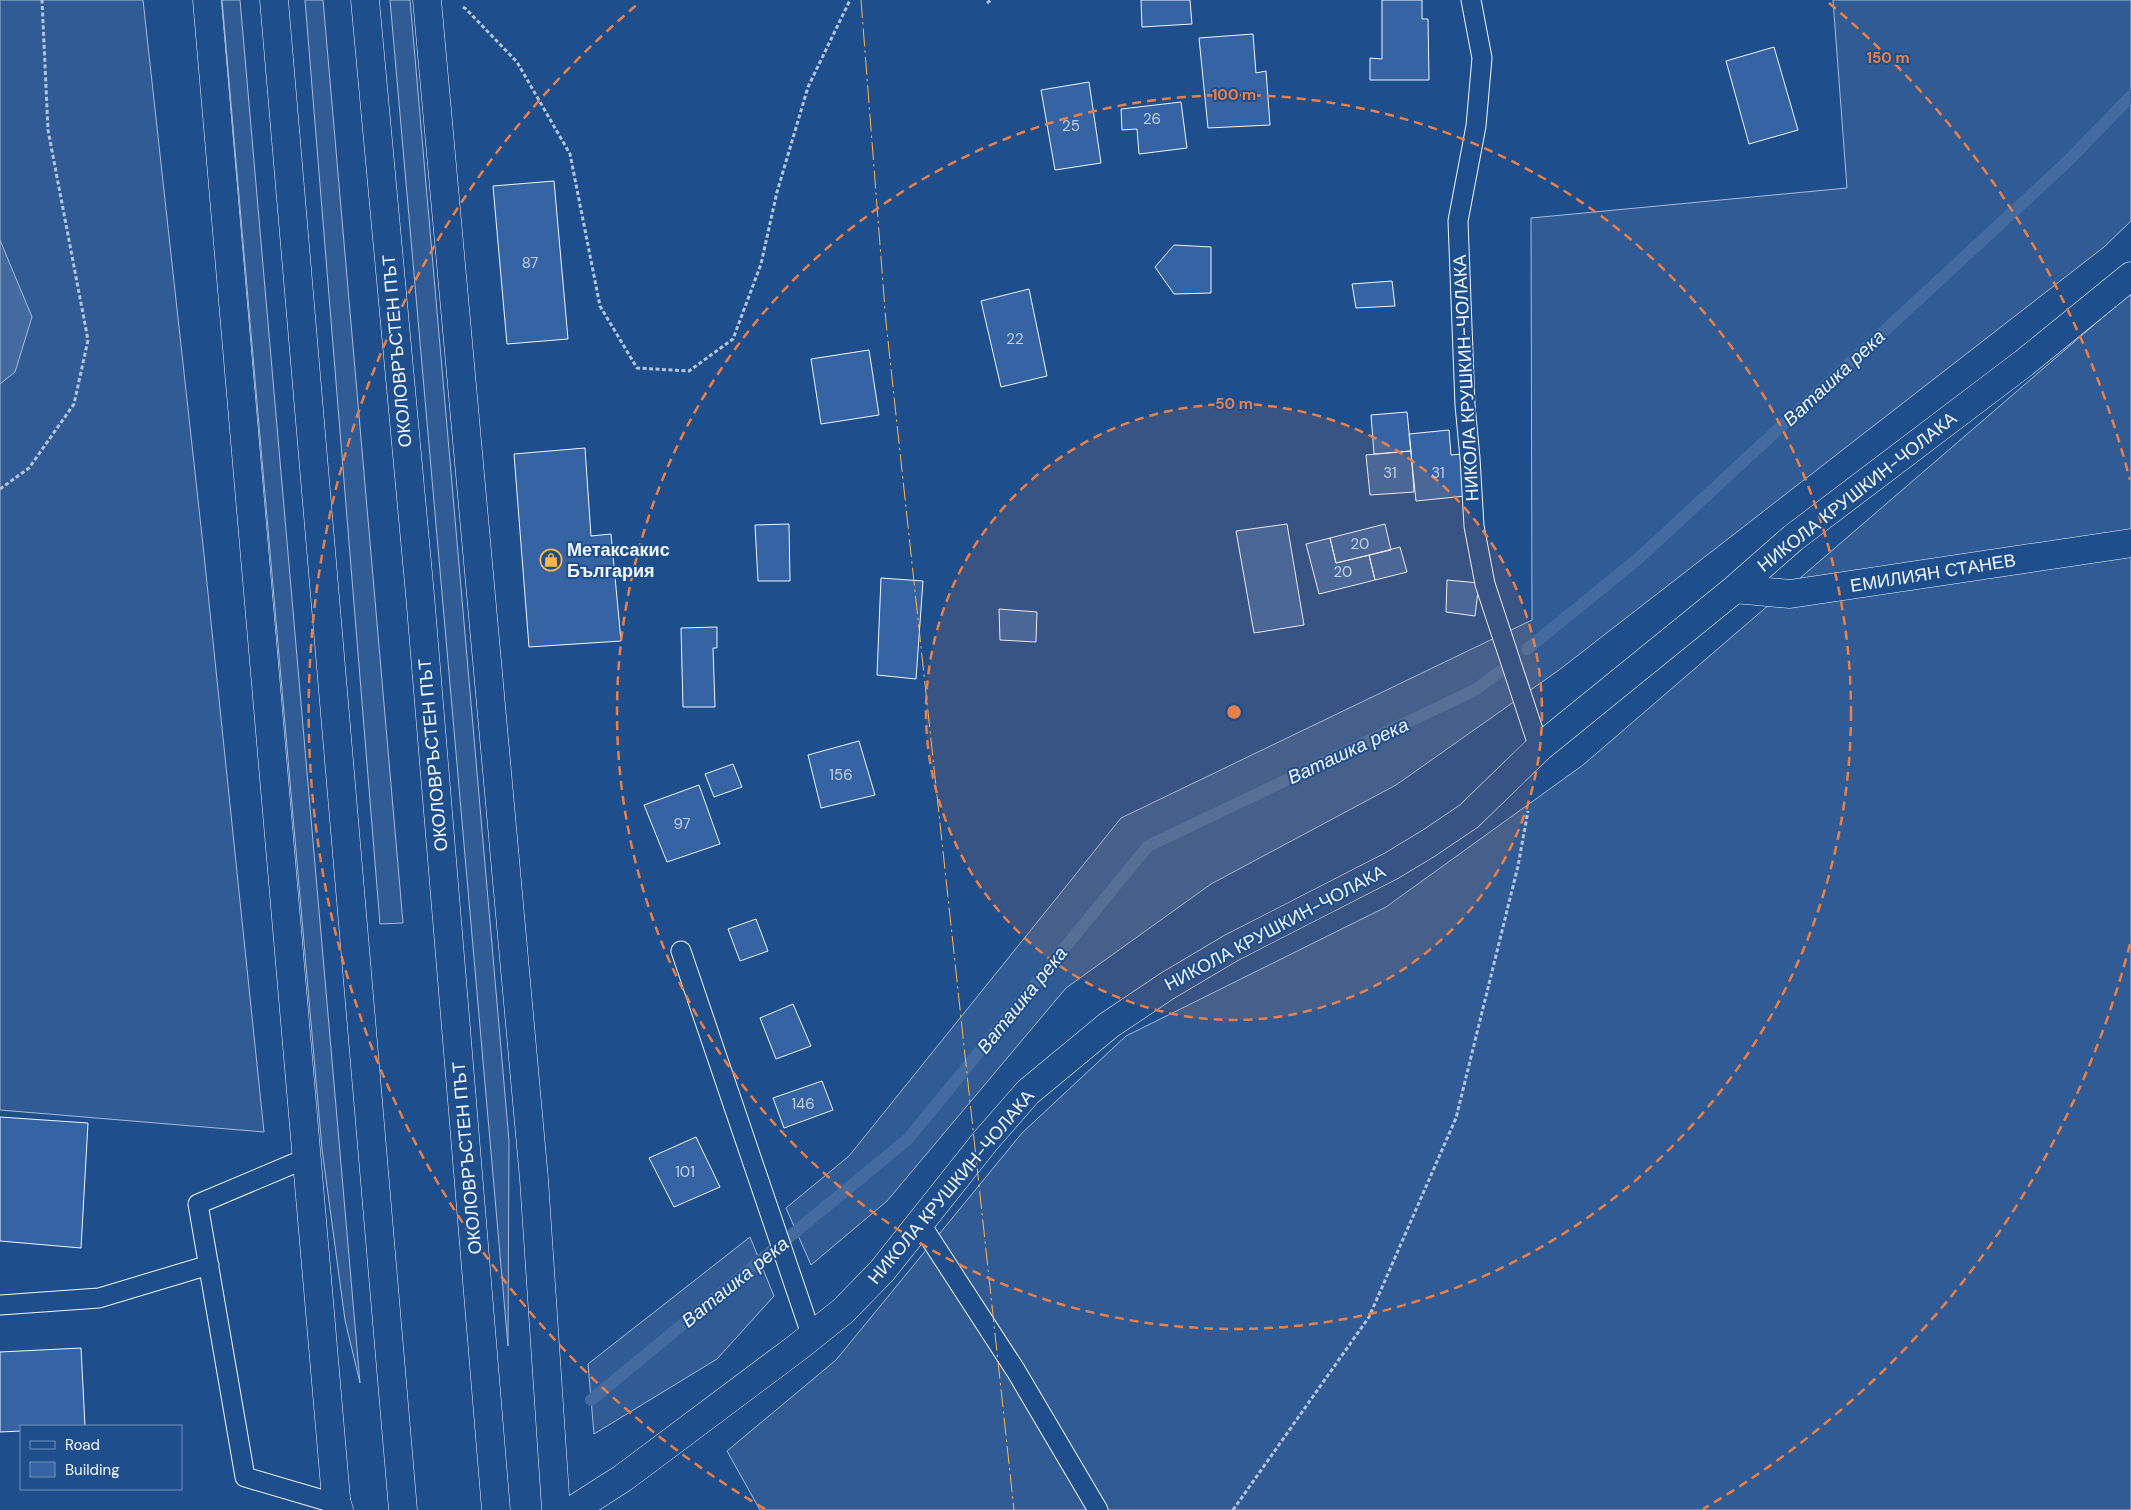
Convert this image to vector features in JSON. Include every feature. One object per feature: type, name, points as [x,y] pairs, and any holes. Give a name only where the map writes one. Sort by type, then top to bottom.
[{"type":"main road","points":[[207,0],[338,1508]]},
{"type":"main road","points":[[274,0],[403,1510]]},
{"type":"main road","name":"ОКОЛОВРЪСТЕН ПЪТ","points":[[365,0],[421,605],[496,1510]]},
{"type":"main road","points":[[427,0],[534,1178],[556,1510]]},
{"type":"main road","name":"НИКОЛА КРУШКИН-ЧОЛАКА","points":[[572,1510],[623,1478],[843,1311],[882,1271],[986,1140],[1028,1092],[1110,1025],[1167,986],[1231,948],[1390,866],[1469,816],[1539,748],[1735,590],[1793,538],[2024,363],[2131,276]]},
{"type":"main road","name":"ЕМИЛИЯН СТАНЕВ","points":[[1735,590],[1790,594],[2131,543]]},
{"type":"lane","name":"НИКОЛА КРУШКИН-ЧОЛАКА","points":[[1471,0],[1482,58],[1476,126],[1458,220],[1465,405],[1474,526],[1485,584],[1539,748]]},
{"type":"lane","points":[[680,951],[812,1336]]},
{"type":"lane","points":[[307,1158],[198,1204],[245,1476],[338,1508]]},
{"type":"lane","points":[[920,1223],[1016,1371],[1098,1510]]},
{"type":"lane","points":[[0,1305],[99,1298],[209,1265]]},
{"type":"path","points":[[0,489],[30,468],[74,404],[88,340],[48,130],[42,0]]},
{"type":"path","points":[[460,6],[466,9],[517,62],[570,154],[600,306],[637,368],[689,371],[733,339],[761,264],[777,192],[808,87],[850,0]]},
{"type":"path","points":[[987,3],[991,0]]},
{"type":"path","points":[[1232,1510],[1369,1318],[1456,1118],[1518,866],[1528,807]]},
{"type":"shaded area","points":[[0,0],[143,0],[203,545],[264,1132],[0,1110]]},
{"type":"shaded area","points":[[222,0],[240,0],[360,1383],[345,1320],[322,1149]]},
{"type":"shaded area","points":[[305,0],[323,0],[403,923],[380,924]]},
{"type":"shaded area","points":[[390,0],[410,0],[509,1141],[508,1346]]},
{"type":"shaded area","points":[[1833,0],[2131,0],[2131,221],[2104,247],[1559,670],[1396,785],[1211,884],[1066,988],[887,1201],[811,1265],[786,1208],[849,1156],[1121,818],[1532,620],[1531,218],[1847,188]]},
{"type":"shaded area","points":[[0,240],[32,317],[15,372],[0,384]]},
{"type":"shaded area","points":[[2131,293],[2131,1510],[760,1510],[727,1451],[836,1360],[1022,1133],[1126,1036],[1386,907],[1583,765]]},
{"type":"shaded area","points":[[750,1237],[774,1296],[717,1359],[594,1434],[588,1364]]},
{"type":"building","points":[[1141,0],[1190,0],[1192,24],[1142,27]]},
{"type":"building","points":[[1382,0],[1422,0],[1422,19],[1428,19],[1429,80],[1370,80],[1370,58],[1382,59]]},
{"type":"building","points":[[1253,34],[1256,73],[1266,71],[1270,125],[1208,128],[1199,38]]},
{"type":"building","points":[[1774,47],[1798,130],[1749,144],[1726,61]]},
{"type":"building","points":[[1089,82],[1101,163],[1055,170],[1041,90]]},
{"type":"building","points":[[1181,102],[1187,148],[1139,154],[1137,129],[1122,130],[1121,109]]},
{"type":"building","points":[[554,181],[568,339],[507,344],[493,186]]},
{"type":"building","points":[[1174,245],[1211,247],[1211,293],[1174,294],[1155,267]]},
{"type":"building","points":[[1392,281],[1395,306],[1356,308],[1352,284]]},
{"type":"building","points":[[1029,289],[1047,376],[1001,387],[981,301]]},
{"type":"building","points":[[869,350],[879,415],[821,424],[811,359]]},
{"type":"building","points":[[1407,412],[1411,451],[1374,454],[1371,415]]},
{"type":"building","points":[[1449,430],[1451,455],[1462,454],[1466,496],[1416,501],[1409,434]]},
{"type":"building","points":[[585,448],[591,536],[611,534],[621,641],[529,647],[514,454]]},
{"type":"building","points":[[1411,451],[1414,492],[1370,495],[1366,455]]},
{"type":"building","points":[[789,524],[790,581],[758,581],[755,525]]},
{"type":"building","points":[[1287,524],[1304,625],[1254,633],[1236,531]]},
{"type":"building","points":[[1385,524],[1391,550],[1336,563],[1330,538]]},
{"type":"building","points":[[1330,538],[1336,563],[1369,555],[1375,580],[1319,594],[1306,544]]},
{"type":"building","points":[[1400,547],[1407,572],[1375,580],[1369,555]]},
{"type":"building","points":[[881,578],[923,581],[916,679],[877,675]]},
{"type":"building","points":[[1447,580],[1479,583],[1475,616],[1446,612]]},
{"type":"building","points":[[999,609],[1037,612],[1036,642],[1000,640]]},
{"type":"building","points":[[717,627],[717,648],[713,648],[715,707],[683,707],[681,628]]},
{"type":"building","points":[[859,741],[875,795],[821,808],[808,755]]},
{"type":"building","points":[[733,764],[742,787],[714,797],[705,774]]},
{"type":"building","points":[[699,785],[720,844],[667,862],[644,805]]},
{"type":"building","points":[[756,919],[768,951],[740,961],[728,929]]},
{"type":"building","points":[[793,1004],[811,1046],[776,1059],[760,1018]]},
{"type":"building","points":[[822,1081],[833,1110],[784,1128],[773,1098]]},
{"type":"building","points":[[0,1117],[88,1123],[81,1248],[0,1241]]},
{"type":"building","points":[[696,1137],[720,1187],[674,1207],[649,1158]]},
{"type":"building","points":[[81,1348],[85,1425],[20,1425],[20,1431],[0,1432],[0,1352]]},
{"type":"waterway","name":"Ваташка река","points":[[1527,649],[1639,558],[2068,161],[2131,96]]},
{"type":"waterway","name":"Ваташка река","points":[[591,1400],[908,1139],[1148,846],[1475,690],[1499,672]]},
{"type":"power","points":[[861,0],[886,322],[1014,1510]]},
{"type":"place","name":"Метаксакис България","points":[[551,560]]}]
